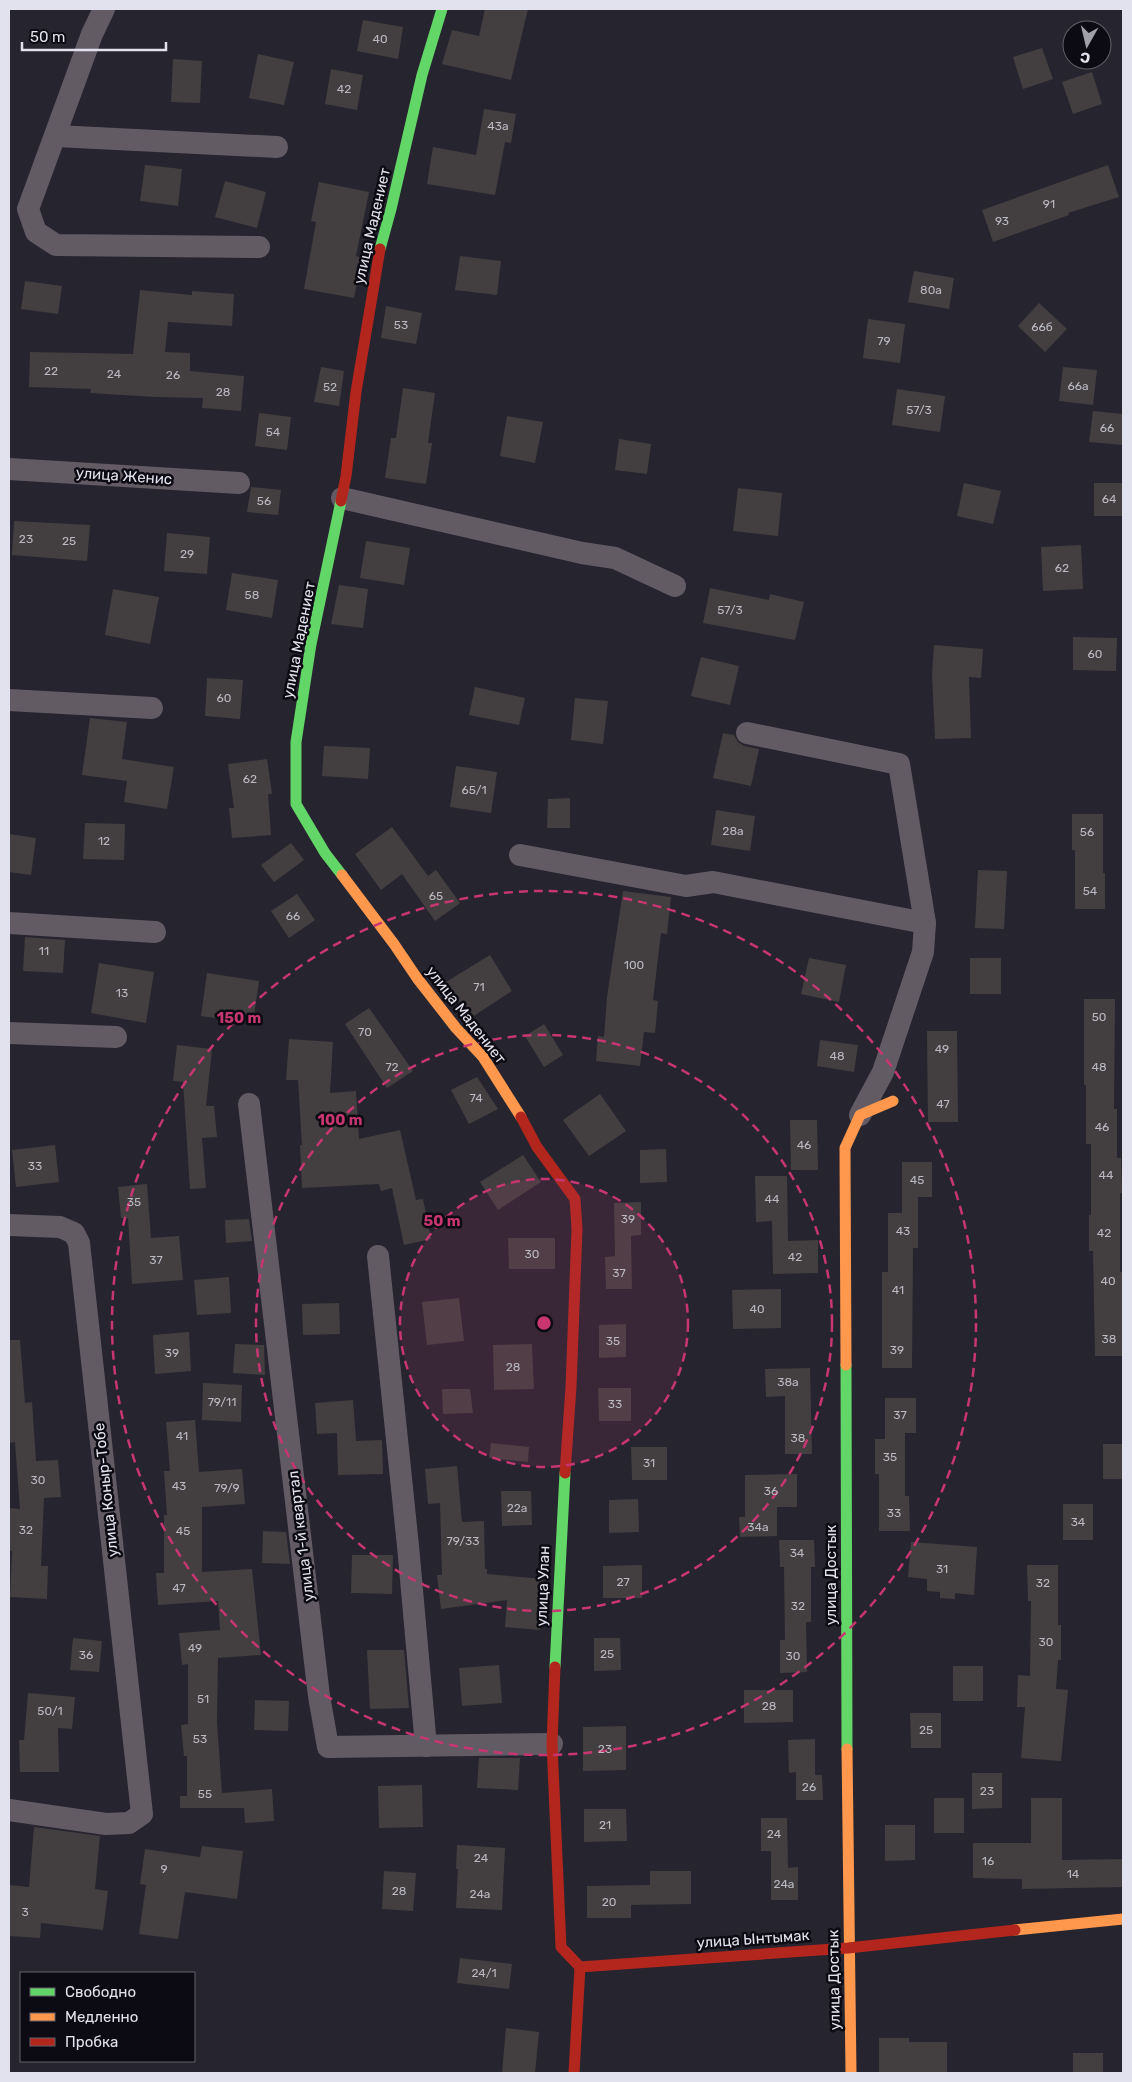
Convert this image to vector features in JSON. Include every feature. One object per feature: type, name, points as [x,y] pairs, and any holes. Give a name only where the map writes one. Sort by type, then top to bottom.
[{"type":"street","points":[[104,9],[92,34],[28,209],[36,232],[56,245],[259,247]]},
{"type":"street","name":"улица Мадениет","points":[[442,9],[422,75],[392,209],[378,255],[356,392],[342,498],[311,644],[296,742],[296,804],[325,853],[394,944],[417,978],[456,1028],[483,1057],[516,1107],[537,1147],[575,1199]]},
{"type":"street","points":[[56,136],[277,147]]},
{"type":"street","name":"улица Женис","points":[[9,469],[239,483]]},
{"type":"street","points":[[342,498],[582,553],[615,558],[675,586]]},
{"type":"street","points":[[9,700],[152,708]]},
{"type":"street","points":[[746,733],[899,764],[925,923],[923,952],[886,1063],[860,1115]]},
{"type":"street","points":[[520,855],[686,886],[713,882],[925,923]]},
{"type":"street","points":[[9,923],[155,932]]},
{"type":"street","points":[[9,1033],[116,1037]]},
{"type":"street","points":[[860,1115],[893,1101]]},
{"type":"street","name":"улица 1-й квартал","points":[[250,1104],[319,1696],[328,1747],[552,1744]]},
{"type":"street","name":"улица Достык","points":[[851,2073],[848,1948],[846,1148],[860,1115]]},
{"type":"street","name":"улица Улан","points":[[575,1199],[577,1229],[571,1377],[562,1510],[552,1744],[561,1947],[580,1967]]},
{"type":"street","name":"улица Коныр-Тобе","points":[[9,1225],[60,1227],[74,1233],[79,1243],[142,1814],[129,1822],[106,1824],[9,1810]]},
{"type":"street","points":[[378,1256],[408,1546],[426,1746]]},
{"type":"street","name":"улица Ынтымак","points":[[580,1967],[848,1948],[1123,1919]]},
{"type":"street","points":[[574,2073],[580,1967]]},
{"type":"building","points":[[485,9],[528,9],[511,80],[442,64],[452,30],[479,36]]},
{"type":"building","points":[[363,20],[403,27],[398,59],[357,51]]},
{"type":"building","points":[[1042,48],[1053,79],[1023,89],[1013,57]]},
{"type":"building","points":[[258,54],[294,62],[284,105],[249,98]]},
{"type":"building","points":[[173,59],[202,61],[200,103],[171,102]]},
{"type":"building","points":[[331,69],[363,75],[357,110],[325,104]]},
{"type":"building","points":[[1092,72],[1102,104],[1073,114],[1062,82]]},
{"type":"building","points":[[484,109],[516,114],[511,143],[505,142],[495,195],[427,184],[433,147],[476,155]]},
{"type":"building","points":[[145,165],[182,169],[178,206],[140,201]]},
{"type":"building","points":[[1108,165],[1119,197],[1068,213],[1069,215],[993,242],[982,210]]},
{"type":"building","points":[[225,181],[266,192],[257,228],[215,217]]},
{"type":"building","points":[[319,182],[369,192],[356,256],[362,258],[354,298],[304,289],[316,222],[311,221]]},
{"type":"building","points":[[460,256],[501,261],[497,295],[455,290]]},
{"type":"building","points":[[914,271],[954,278],[949,309],[908,302]]},
{"type":"building","points":[[25,281],[62,286],[58,314],[21,309]]},
{"type":"building","points":[[140,290],[192,295],[192,291],[234,294],[232,326],[168,322],[165,352],[190,353],[190,371],[244,376],[241,411],[202,408],[203,398],[90,393],[91,389],[29,387],[30,352],[133,354]]},
{"type":"building","points":[[1039,303],[1067,329],[1045,352],[1018,326]]},
{"type":"building","points":[[386,306],[422,313],[416,344],[381,338]]},
{"type":"building","points":[[868,319],[905,324],[900,363],[863,358]]},
{"type":"building","points":[[321,367],[344,371],[339,406],[314,402]]},
{"type":"building","points":[[1063,367],[1097,370],[1093,405],[1059,401]]},
{"type":"building","points":[[403,388],[435,393],[428,443],[432,443],[426,484],[385,478],[391,438],[396,438]]},
{"type":"building","points":[[897,389],[945,396],[940,432],[892,425]]},
{"type":"building","points":[[1093,411],[1123,414],[1123,445],[1089,442]]},
{"type":"building","points":[[259,413],[291,417],[287,450],[255,446]]},
{"type":"building","points":[[507,416],[543,422],[535,463],[500,456]]},
{"type":"building","points":[[619,439],[651,444],[647,474],[615,470]]},
{"type":"building","points":[[964,483],[1001,491],[993,524],[957,516]]},
{"type":"building","points":[[1094,483],[1123,483],[1123,516],[1094,516]]},
{"type":"building","points":[[251,487],[281,490],[278,515],[247,512]]},
{"type":"building","points":[[738,488],[782,493],[778,536],[733,531]]},
{"type":"building","points":[[14,521],[90,525],[87,561],[12,555]]},
{"type":"building","points":[[167,533],[210,537],[207,574],[164,571]]},
{"type":"building","points":[[366,541],[410,548],[404,585],[360,578]]},
{"type":"building","points":[[1081,545],[1083,589],[1043,591],[1041,547]]},
{"type":"building","points":[[232,573],[278,580],[272,618],[226,610]]},
{"type":"building","points":[[339,585],[368,589],[363,628],[331,624]]},
{"type":"building","points":[[710,588],[769,600],[770,594],[804,602],[795,640],[703,623]]},
{"type":"building","points":[[113,589],[159,597],[150,644],[105,635]]},
{"type":"building","points":[[1073,637],[1117,638],[1116,671],[1073,670]]},
{"type":"building","points":[[934,645],[983,649],[981,678],[969,677],[971,738],[935,739],[932,674]]},
{"type":"building","points":[[701,657],[739,666],[730,705],[691,696]]},
{"type":"building","points":[[207,678],[243,680],[240,719],[205,716]]},
{"type":"building","points":[[475,687],[525,698],[519,725],[469,715]]},
{"type":"building","points":[[575,698],[608,701],[603,744],[571,740]]},
{"type":"building","points":[[90,718],[127,722],[122,759],[174,767],[167,809],[124,802],[127,781],[82,775]]},
{"type":"building","points":[[723,733],[734,735],[738,742],[744,746],[759,749],[751,786],[713,778]]},
{"type":"building","points":[[324,746],[370,748],[368,779],[322,776]]},
{"type":"building","points":[[267,759],[272,794],[268,794],[271,835],[232,838],[229,808],[234,808],[228,764]]},
{"type":"building","points":[[456,766],[497,772],[491,813],[450,807]]},
{"type":"building","points":[[570,798],[570,828],[547,828],[548,799]]},
{"type":"building","points":[[716,810],[755,816],[750,851],[711,845]]},
{"type":"building","points":[[1072,814],[1103,814],[1105,909],[1075,909],[1075,850],[1072,850]]},
{"type":"building","points":[[85,823],[125,824],[124,860],[83,859]]},
{"type":"building","points":[[392,827],[428,876],[436,870],[460,903],[435,921],[402,874],[381,890],[355,854]]},
{"type":"building","points":[[9,834],[36,838],[31,875],[9,872]]},
{"type":"building","points":[[291,843],[304,860],[274,882],[261,865]]},
{"type":"building","points":[[978,870],[1007,871],[1004,929],[975,928]]},
{"type":"building","points":[[623,891],[671,897],[667,934],[661,933],[653,1000],[658,1001],[655,1033],[644,1032],[640,1066],[596,1061],[598,1036],[604,1037],[607,997]]},
{"type":"building","points":[[297,894],[315,920],[289,938],[271,911]]},
{"type":"building","points":[[25,937],[65,940],[63,973],[23,971]]},
{"type":"building","points":[[490,955],[512,991],[469,1019],[446,982]]},
{"type":"building","points":[[809,958],[846,965],[839,1002],[801,994]]},
{"type":"building","points":[[970,958],[1001,958],[1001,994],[970,994]]},
{"type":"building","points":[[99,963],[154,972],[146,1023],[91,1013]]},
{"type":"building","points":[[207,973],[259,981],[253,1023],[201,1016]]},
{"type":"building","points":[[1084,999],[1115,999],[1114,1109],[1117,1109],[1117,1158],[1121,1158],[1120,1272],[1123,1272],[1123,1356],[1095,1356],[1093,1251],[1089,1251],[1091,1144],[1086,1144]]},
{"type":"building","points":[[369,1008],[413,1071],[387,1088],[345,1024]]},
{"type":"building","points":[[544,1024],[563,1055],[544,1067],[525,1036]]},
{"type":"building","points":[[927,1031],[957,1031],[958,1122],[928,1122]]},
{"type":"building","points":[[289,1039],[333,1042],[330,1093],[356,1091],[359,1139],[400,1130],[416,1200],[423,1199],[431,1239],[404,1245],[392,1188],[381,1191],[379,1184],[302,1188],[300,1145],[302,1145],[298,1080],[286,1080]]},
{"type":"building","points":[[820,1040],[858,1045],[854,1072],[817,1066]]},
{"type":"building","points":[[177,1045],[212,1049],[206,1106],[214,1106],[217,1137],[202,1138],[206,1188],[190,1189],[183,1082],[173,1081]]},
{"type":"building","points":[[477,1077],[498,1109],[469,1124],[451,1090]]},
{"type":"building","points":[[600,1094],[626,1131],[589,1156],[563,1120]]},
{"type":"building","points":[[790,1120],[817,1120],[818,1170],[791,1170]]},
{"type":"building","points":[[55,1145],[59,1182],[16,1187],[12,1150]]},
{"type":"building","points":[[666,1149],[667,1182],[640,1183],[640,1150]]},
{"type":"building","points":[[523,1155],[541,1182],[498,1210],[480,1182]]},
{"type":"building","points":[[902,1162],[932,1162],[932,1197],[918,1197],[918,1248],[913,1248],[912,1368],[882,1368],[882,1272],[888,1272],[888,1213],[902,1213]]},
{"type":"building","points":[[755,1176],[787,1176],[788,1241],[818,1240],[818,1273],[773,1274],[772,1221],[756,1222]]},
{"type":"building","points":[[147,1184],[151,1238],[179,1236],[183,1280],[132,1284],[128,1218],[121,1218],[118,1187]]},
{"type":"building","points":[[641,1202],[641,1235],[631,1236],[632,1289],[606,1289],[605,1257],[615,1256],[614,1203]]},
{"type":"building","points":[[249,1219],[252,1241],[226,1243],[225,1220]]},
{"type":"building","points":[[508,1238],[555,1238],[555,1269],[509,1269]]},
{"type":"building","points":[[229,1277],[231,1313],[197,1315],[194,1280]]},
{"type":"building","points":[[781,1289],[781,1328],[733,1329],[732,1290]]},
{"type":"building","points":[[459,1298],[464,1341],[427,1345],[422,1302]]},
{"type":"building","points":[[339,1303],[340,1334],[303,1335],[302,1304]]},
{"type":"building","points":[[626,1324],[626,1357],[599,1358],[599,1325]]},
{"type":"building","points":[[189,1332],[191,1371],[155,1374],[153,1335]]},
{"type":"building","points":[[9,1340],[20,1340],[25,1403],[32,1402],[36,1461],[58,1460],[61,1497],[44,1498],[41,1566],[48,1566],[47,1599],[10,1597],[12,1551],[9,1551],[9,1508],[20,1509],[15,1442],[9,1443]]},
{"type":"building","points":[[235,1344],[264,1345],[265,1375],[233,1373]]},
{"type":"building","points":[[532,1344],[534,1389],[494,1390],[493,1345]]},
{"type":"building","points":[[810,1368],[812,1454],[785,1454],[785,1396],[766,1397],[765,1369]]},
{"type":"building","points":[[203,1383],[242,1385],[241,1422],[202,1420]]},
{"type":"building","points":[[598,1388],[631,1388],[631,1421],[599,1421]]},
{"type":"building","points":[[442,1389],[470,1389],[473,1413],[443,1414]]},
{"type":"building","points":[[885,1398],[916,1398],[916,1433],[905,1433],[905,1496],[909,1496],[910,1531],[879,1531],[879,1474],[875,1474],[875,1439],[885,1439]]},
{"type":"building","points":[[353,1400],[356,1441],[382,1440],[383,1474],[338,1475],[337,1433],[317,1434],[315,1403]]},
{"type":"building","points":[[195,1420],[199,1472],[242,1469],[245,1504],[202,1507],[202,1572],[252,1569],[261,1655],[218,1658],[217,1722],[222,1793],[272,1789],[274,1821],[245,1823],[244,1808],[180,1808],[180,1796],[187,1796],[187,1756],[184,1756],[181,1725],[188,1724],[188,1664],[182,1665],[179,1633],[220,1630],[218,1601],[158,1605],[156,1573],[164,1573],[164,1515],[167,1515],[164,1471],[170,1471],[166,1422]]},
{"type":"building","points":[[491,1443],[529,1447],[528,1462],[489,1458]]},
{"type":"building","points":[[1103,1444],[1123,1444],[1123,1479],[1103,1479]]},
{"type":"building","points":[[631,1447],[667,1447],[667,1480],[632,1480]]},
{"type":"building","points":[[457,1466],[462,1522],[484,1521],[485,1569],[487,1569],[487,1574],[543,1579],[540,1630],[505,1627],[507,1600],[441,1609],[437,1575],[442,1575],[440,1503],[428,1504],[425,1469]]},
{"type":"building","points":[[797,1474],[797,1507],[777,1507],[777,1536],[740,1537],[739,1517],[745,1517],[745,1475]]},
{"type":"building","points":[[501,1491],[531,1491],[532,1525],[502,1526]]},
{"type":"building","points":[[638,1499],[639,1532],[609,1533],[609,1500]]},
{"type":"building","points":[[1063,1504],[1093,1504],[1093,1540],[1063,1540]]},
{"type":"building","points":[[263,1531],[286,1532],[290,1564],[262,1563]]},
{"type":"building","points":[[779,1540],[814,1540],[815,1567],[811,1567],[811,1622],[806,1622],[807,1672],[780,1673],[780,1640],[785,1640],[784,1567],[780,1567]]},
{"type":"building","points":[[911,1542],[977,1547],[974,1595],[955,1593],[955,1599],[940,1598],[940,1592],[927,1591],[927,1579],[908,1577]]},
{"type":"building","points":[[352,1555],[393,1555],[392,1594],[351,1593]]},
{"type":"building","points":[[642,1565],[642,1598],[603,1598],[603,1566]]},
{"type":"building","points":[[1027,1565],[1058,1565],[1058,1625],[1061,1625],[1061,1660],[1058,1660],[1056,1689],[1068,1690],[1061,1761],[1021,1758],[1025,1707],[1017,1707],[1018,1675],[1030,1676],[1031,1601],[1028,1601]]},
{"type":"building","points":[[73,1638],[102,1641],[99,1672],[70,1670]]},
{"type":"building","points":[[594,1638],[620,1638],[621,1670],[594,1671]]},
{"type":"building","points":[[367,1650],[404,1650],[409,1708],[370,1709]]},
{"type":"building","points":[[499,1665],[502,1703],[462,1706],[459,1668]]},
{"type":"building","points":[[953,1666],[983,1666],[983,1701],[953,1701]]},
{"type":"building","points":[[744,1690],[793,1690],[793,1722],[744,1723]]},
{"type":"building","points":[[28,1693],[75,1697],[72,1729],[58,1728],[59,1772],[20,1772],[19,1740],[24,1740]]},
{"type":"building","points":[[255,1700],[289,1701],[288,1731],[254,1730]]},
{"type":"building","points":[[910,1713],[941,1713],[941,1748],[911,1748]]},
{"type":"building","points":[[626,1726],[626,1770],[583,1771],[583,1727]]},
{"type":"building","points":[[815,1739],[815,1775],[822,1775],[823,1800],[796,1800],[796,1772],[789,1773],[788,1740]]},
{"type":"building","points":[[479,1758],[520,1758],[518,1790],[477,1788]]},
{"type":"building","points":[[972,1773],[1002,1773],[1002,1808],[972,1809]]},
{"type":"building","points":[[422,1785],[423,1827],[379,1828],[378,1786]]},
{"type":"building","points":[[934,1798],[964,1798],[964,1833],[934,1833]]},
{"type":"building","points":[[1031,1798],[1062,1798],[1062,1860],[1123,1859],[1123,1887],[1022,1889],[1022,1879],[973,1878],[973,1843],[1031,1843]]},
{"type":"building","points":[[584,1809],[626,1809],[627,1841],[584,1842]]},
{"type":"building","points":[[761,1818],[787,1818],[788,1868],[798,1867],[798,1900],[771,1900],[771,1851],[761,1851]]},
{"type":"building","points":[[885,1825],[915,1825],[915,1860],[885,1861]]},
{"type":"building","points":[[34,1827],[100,1836],[95,1889],[108,1891],[103,1930],[41,1923],[40,1938],[9,1936],[9,1885],[29,1887]]},
{"type":"building","points":[[457,1845],[505,1848],[502,1910],[456,1908]]},
{"type":"building","points":[[202,1846],[243,1851],[237,1899],[185,1892],[178,1939],[139,1934],[146,1885],[140,1884],[145,1849],[200,1857]]},
{"type":"building","points":[[384,1871],[416,1873],[413,1911],[382,1909]]},
{"type":"building","points":[[650,1871],[691,1871],[691,1904],[631,1905],[631,1918],[587,1918],[587,1886],[650,1885]]},
{"type":"building","points":[[460,1958],[512,1964],[509,1989],[457,1983]]},
{"type":"building","points":[[506,2028],[539,2032],[535,2073],[502,2073]]},
{"type":"building","points":[[879,2038],[909,2038],[909,2042],[947,2042],[947,2073],[879,2073]]},
{"type":"building","points":[[1073,2053],[1103,2053],[1103,2073],[1073,2073]]},
{"type":"traffic: fast","points":[[380,249],[422,75],[442,9]]},
{"type":"traffic: fast","points":[[341,501],[311,644],[296,742],[296,804],[325,853],[342,875]]},
{"type":"traffic: fast","points":[[846,1365],[847,1749]]},
{"type":"traffic: fast","points":[[555,1667],[565,1473]]},
{"type":"traffic: slow","points":[[342,875],[417,978],[456,1028],[483,1057],[521,1117]]},
{"type":"traffic: slow","points":[[846,1365],[845,1148],[860,1115],[893,1101]]},
{"type":"traffic: slow","points":[[847,1749],[851,2073]]},
{"type":"traffic: slow","points":[[1015,1930],[1123,1919]]},
{"type":"traffic: jam","points":[[341,501],[346,476],[356,392],[380,249]]},
{"type":"traffic: jam","points":[[521,1117],[537,1147],[575,1199],[577,1229],[571,1387],[565,1473]]},
{"type":"traffic: jam","points":[[555,1667],[552,1744],[561,1947],[580,1967]]},
{"type":"traffic: jam","points":[[580,1967],[848,1948],[1015,1930]]},
{"type":"traffic: jam","points":[[574,2073],[580,1967]]}]
